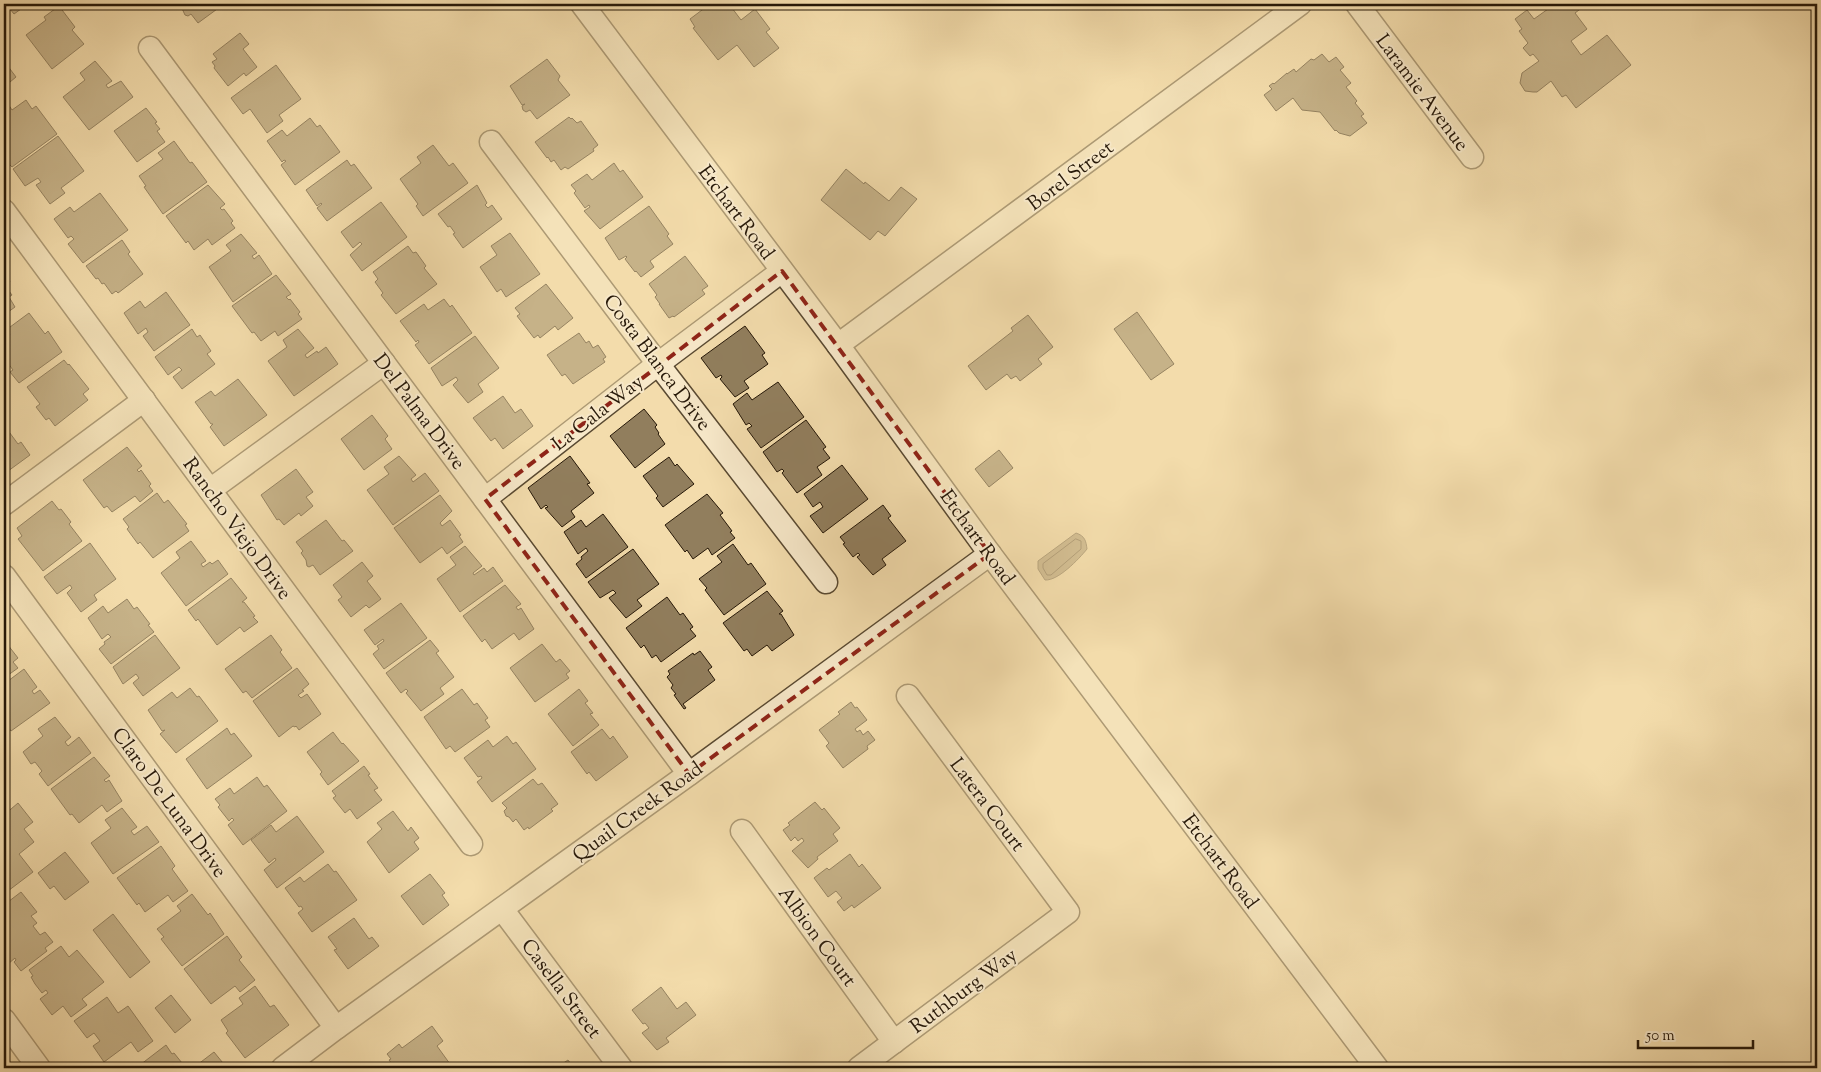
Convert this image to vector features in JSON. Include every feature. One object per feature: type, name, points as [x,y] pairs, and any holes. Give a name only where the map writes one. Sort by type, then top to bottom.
[{"type":"street","name":"Etchart Road","points":[[582,4],[838,345],[990,554],[1377,1068]]},
{"type":"street","name":"Borel Street","points":[[838,345],[1300,4]]},
{"type":"street","name":"Laramie Avenue","points":[[1357,4],[1472,157]]},
{"type":"street","name":"Del Palma Drive","points":[[150,48],[689,774]]},
{"type":"street","name":"Costa Blanca Drive","points":[[491,142],[658,364],[826,582]]},
{"type":"street","name":"Rancho Viejo Drive","points":[[4,211],[471,844]]},
{"type":"street","name":"La Cala Way","points":[[485,499],[658,364],[782,272]]},
{"type":"street","points":[[210,490],[384,363]]},
{"type":"street","points":[[4,504],[144,400]]},
{"type":"street","name":"Quail Creek Road","points":[[283,1068],[990,554]]},
{"type":"street","name":"Claro De Luna Drive","points":[[4,576],[336,1028]]},
{"type":"street","name":"Latera Court","points":[[908,696],[1068,912]]},
{"type":"street","name":"Albion Court","points":[[742,831],[894,1042]]},
{"type":"street","name":"Casella Street","points":[[502,909],[621,1068]]},
{"type":"street","name":"Ruthburg Way","points":[[859,1068],[1068,912]]},
{"type":"street","points":[[4,1020],[40,1068]]},
{"type":"highlighted area","points":[[782,271],[990,554],[689,774],[485,499]]},
{"type":"water","points":[[1076,533],[1084,539],[1087,549],[1062,573],[1045,580],[1038,569],[1038,561]]},
{"type":"building","points":[[6,4],[28,4],[14,14]]},
{"type":"building","points":[[180,4],[224,4],[198,23],[191,14],[185,15]]},
{"type":"building","points":[[710,4],[729,4],[741,20],[755,9],[770,29],[766,32],[779,48],[754,67],[737,45],[718,60],[693,28],[695,27],[690,19]]},
{"type":"building","points":[[1555,4],[1587,4],[1575,13],[1587,29],[1571,41],[1581,55],[1607,35],[1631,65],[1576,108],[1566,95],[1562,97],[1551,81],[1537,92],[1525,91],[1520,83],[1522,73],[1539,61],[1533,54],[1530,56],[1523,48],[1528,43],[1519,31],[1522,29],[1515,19],[1527,10],[1534,19]]},
{"type":"building","points":[[59,6],[75,27],[72,30],[84,44],[52,69],[26,35],[46,20],[44,17]]},
{"type":"building","points":[[240,33],[249,44],[243,49],[257,67],[246,76],[244,73],[228,86],[214,68],[215,66],[212,62],[217,59],[213,54]]},
{"type":"building","points":[[1322,54],[1329,62],[1336,57],[1344,67],[1340,70],[1351,83],[1346,87],[1364,114],[1361,116],[1367,123],[1350,136],[1335,131],[1320,112],[1302,110],[1293,98],[1276,111],[1264,95],[1272,89],[1269,86],[1287,73],[1294,69],[1296,72],[1311,59],[1314,60]]},
{"type":"building","points":[[547,59],[560,76],[558,80],[570,95],[537,119],[530,110],[526,112],[523,110],[522,106],[525,104],[522,105],[510,86]]},
{"type":"building","points":[[4,61],[16,77],[4,87]]},
{"type":"building","points":[[95,61],[112,81],[106,85],[108,88],[121,81],[133,97],[89,130],[63,97],[85,80],[80,73]]},
{"type":"building","points":[[276,65],[301,99],[279,115],[283,121],[267,133],[250,109],[243,114],[231,98]]},
{"type":"building","points":[[26,100],[32,109],[36,106],[57,134],[12,167],[4,159],[4,107],[8,104],[12,110]]},
{"type":"building","points":[[146,108],[157,122],[155,123],[160,129],[157,131],[165,142],[137,162],[114,131]]},
{"type":"building","points":[[569,117],[577,123],[581,121],[598,145],[593,149],[594,151],[568,169],[565,167],[561,170],[554,160],[551,162],[547,158],[535,142]]},
{"type":"building","points":[[310,118],[317,127],[320,125],[340,152],[295,185],[281,165],[286,161],[282,162],[267,141],[282,130],[287,136]]},
{"type":"building","points":[[58,136],[84,171],[61,188],[65,193],[50,204],[36,185],[41,182],[38,178],[25,186],[13,169]]},
{"type":"building","points":[[174,141],[207,182],[163,214],[144,187],[146,186],[139,176],[163,159],[158,153]]},
{"type":"building","points":[[433,145],[449,166],[453,163],[468,183],[423,216],[416,206],[418,204],[400,179],[421,163],[417,157]]},
{"type":"building","points":[[347,160],[351,166],[354,164],[372,188],[327,221],[317,208],[322,204],[317,206],[306,190]]},
{"type":"building","points":[[614,163],[620,172],[623,170],[643,197],[600,229],[584,211],[590,207],[589,205],[585,208],[574,193],[576,191],[571,185],[587,174],[592,180]]},
{"type":"building","points":[[846,169],[889,201],[901,187],[917,199],[885,236],[878,231],[870,240],[821,200]]},
{"type":"building","points":[[208,185],[225,204],[220,208],[224,209],[233,221],[231,223],[235,228],[212,245],[208,239],[194,250],[188,241],[186,243],[166,216]]},
{"type":"building","points":[[477,185],[487,203],[485,205],[488,208],[492,205],[502,219],[463,248],[450,226],[448,227],[438,214]]},
{"type":"building","points":[[100,193],[128,230],[83,263],[68,244],[74,239],[71,236],[68,238],[54,219],[70,207],[74,212]]},
{"type":"building","points":[[381,202],[407,237],[362,271],[350,255],[362,244],[360,242],[353,248],[341,232]]},
{"type":"building","points":[[649,206],[669,234],[667,236],[673,244],[650,261],[654,267],[641,277],[625,259],[626,256],[619,260],[605,238]]},
{"type":"building","points":[[510,233],[540,274],[506,297],[501,289],[497,292],[480,267],[497,255],[491,246]]},
{"type":"building","points":[[241,234],[257,253],[252,256],[254,259],[259,255],[272,274],[233,302],[209,267],[231,251],[226,245]]},
{"type":"building","points":[[122,240],[130,252],[128,254],[143,274],[118,293],[116,291],[112,294],[104,283],[102,284],[98,278],[96,279],[86,266]]},
{"type":"building","points":[[408,246],[413,253],[416,252],[426,266],[424,268],[437,284],[396,314],[381,295],[383,293],[375,282],[378,279],[373,272]]},
{"type":"building","points":[[685,256],[708,286],[702,290],[705,294],[674,317],[669,318],[659,304],[655,297],[657,295],[649,284]]},
{"type":"building","points":[[276,275],[291,294],[286,297],[290,299],[300,312],[298,314],[302,319],[278,336],[275,331],[261,341],[254,332],[252,333],[232,306]]},
{"type":"building","points":[[6,276],[10,282],[5,286],[12,295],[9,297],[15,307],[4,315],[4,277]]},
{"type":"building","points":[[546,284],[573,318],[558,330],[555,326],[540,338],[538,335],[534,338],[517,316],[520,314],[515,308]]},
{"type":"building","points":[[166,292],[190,325],[154,351],[143,336],[148,332],[146,328],[138,334],[124,313],[140,301],[145,308]]},
{"type":"building","points":[[444,299],[450,307],[452,305],[472,333],[429,364],[415,345],[419,342],[418,340],[416,342],[400,321],[424,304],[428,310]]},
{"type":"building","points":[[1137,312],[1174,364],[1151,380],[1114,329]]},
{"type":"building","points":[[29,313],[45,334],[48,331],[62,352],[19,383],[10,372],[13,370],[4,358],[4,340],[10,335],[6,330]]},
{"type":"building","points":[[1028,315],[1053,347],[1038,359],[1042,364],[1020,381],[1016,376],[1011,379],[1007,374],[986,390],[968,366],[1013,331],[1011,328]]},
{"type":"building","points":[[745,326],[765,353],[762,355],[768,364],[744,381],[749,388],[735,397],[720,379],[721,375],[716,378],[701,358]]},
{"type":"building","points":[[192,329],[197,337],[200,335],[211,351],[207,354],[215,364],[182,389],[173,377],[182,370],[179,367],[168,375],[155,357]]},
{"type":"building","points":[[298,329],[314,348],[305,355],[307,358],[326,347],[338,364],[294,396],[268,361],[287,347],[283,340]]},
{"type":"building","points":[[579,333],[586,343],[589,341],[593,348],[598,345],[606,357],[603,359],[605,362],[573,384],[565,374],[562,376],[547,355]]},
{"type":"building","points":[[475,336],[499,368],[478,384],[483,392],[468,403],[453,385],[458,380],[456,377],[442,386],[431,368]]},
{"type":"building","points":[[64,360],[89,389],[83,394],[88,400],[55,426],[49,418],[46,420],[36,407],[40,404],[27,387]]},
{"type":"building","points":[[238,379],[267,415],[224,446],[210,427],[213,424],[211,424],[195,402],[211,391],[215,396]]},
{"type":"building","points":[[778,382],[804,417],[761,448],[747,429],[752,426],[749,423],[746,425],[733,404],[747,393],[752,400]]},
{"type":"building","points":[[503,396],[515,413],[521,409],[533,426],[503,449],[495,438],[491,441],[473,418]]},
{"type":"building","points":[[644,409],[657,425],[655,427],[665,444],[635,468],[610,436]]},
{"type":"building","points":[[372,415],[388,436],[385,439],[392,449],[364,470],[341,439]]},
{"type":"building","points":[[806,420],[826,447],[823,449],[830,458],[817,467],[822,475],[797,493],[782,473],[784,471],[782,469],[777,472],[763,452]]},
{"type":"building","points":[[4,425],[18,444],[21,442],[30,455],[4,474]]},
{"type":"building","points":[[127,447],[142,466],[137,470],[139,472],[141,470],[151,484],[149,486],[153,491],[140,502],[135,496],[112,512],[107,506],[104,508],[83,480]]},
{"type":"building","points":[[999,450],[1013,468],[989,487],[975,469]]},
{"type":"building","points":[[399,456],[416,475],[411,479],[413,482],[425,473],[439,491],[393,525],[367,490],[389,474],[384,467]]},
{"type":"building","points":[[570,456],[590,483],[587,484],[594,493],[571,511],[575,517],[562,527],[545,508],[548,507],[546,505],[541,509],[528,488]]},
{"type":"building","points":[[669,457],[675,466],[677,464],[694,484],[663,507],[656,498],[658,496],[643,476]]},
{"type":"building","points":[[842,465],[868,499],[823,533],[810,516],[823,507],[820,502],[813,507],[804,494]]},
{"type":"building","points":[[296,469],[313,492],[306,497],[313,506],[301,516],[299,513],[284,525],[279,519],[277,520],[261,495]]},
{"type":"building","points":[[157,493],[164,503],[168,500],[187,524],[185,525],[189,531],[153,558],[140,542],[138,544],[127,529],[129,527],[123,519]]},
{"type":"building","points":[[707,494],[723,513],[720,515],[735,538],[712,555],[708,548],[693,559],[687,550],[685,552],[665,525]]},
{"type":"building","points":[[440,495],[452,511],[440,523],[442,526],[450,520],[461,535],[459,536],[463,542],[447,554],[442,547],[420,563],[394,528]]},
{"type":"building","points":[[52,501],[71,522],[69,524],[82,541],[43,571],[18,539],[22,536],[17,528]]},
{"type":"building","points":[[883,505],[891,516],[888,518],[906,541],[882,559],[886,565],[873,575],[857,557],[860,555],[858,553],[853,557],[840,537]]},
{"type":"building","points":[[603,514],[628,547],[586,578],[576,564],[588,551],[586,548],[578,554],[564,532],[581,520],[586,527]]},
{"type":"building","points":[[326,520],[342,541],[344,540],[353,551],[320,575],[313,565],[307,566],[306,560],[301,553],[303,551],[296,542]]},
{"type":"building","points":[[191,541],[206,561],[201,564],[203,567],[210,562],[212,564],[218,560],[228,574],[186,606],[161,573],[180,558],[176,552]]},
{"type":"building","points":[[90,543],[116,579],[94,595],[97,600],[81,612],[67,593],[72,588],[70,585],[57,594],[44,577]]},
{"type":"building","points":[[733,544],[748,565],[751,563],[766,584],[724,615],[699,579],[722,562],[717,556]]},
{"type":"building","points":[[465,546],[482,566],[473,573],[474,575],[484,568],[487,572],[493,567],[503,581],[460,612],[437,579],[456,565],[450,557]]},
{"type":"building","points":[[633,549],[659,584],[637,600],[642,606],[626,618],[609,598],[616,593],[613,590],[600,598],[588,582]]},
{"type":"building","points":[[362,562],[373,576],[367,581],[381,599],[369,608],[366,605],[351,617],[338,600],[342,597],[333,585]]},
{"type":"building","points":[[231,578],[247,598],[242,602],[244,602],[258,622],[244,632],[240,627],[217,645],[198,619],[196,621],[188,610]]},
{"type":"building","points":[[505,585],[521,604],[516,607],[518,610],[521,608],[534,629],[519,640],[514,633],[492,649],[485,639],[482,642],[463,616]]},
{"type":"building","points":[[767,591],[783,611],[779,614],[781,614],[794,635],[772,651],[767,645],[752,656],[747,649],[744,651],[723,623]]},
{"type":"building","points":[[667,597],[680,615],[683,613],[693,627],[690,629],[696,636],[661,662],[656,655],[652,658],[644,645],[641,648],[626,628]]},
{"type":"building","points":[[127,599],[134,609],[137,607],[154,632],[111,664],[99,649],[111,637],[108,634],[102,639],[88,618],[103,606],[108,613]]},
{"type":"building","points":[[401,603],[427,638],[384,669],[373,654],[379,649],[377,646],[384,641],[383,639],[375,645],[364,630]]},
{"type":"building","points":[[155,635],[180,668],[143,696],[133,683],[139,678],[136,674],[123,684],[113,667]]},
{"type":"building","points":[[271,635],[282,650],[280,652],[292,668],[252,698],[246,691],[243,693],[225,669]]},
{"type":"building","points":[[4,640],[18,658],[13,662],[18,668],[4,678]]},
{"type":"building","points":[[430,640],[439,651],[436,653],[454,677],[440,688],[444,694],[421,711],[406,693],[408,691],[406,689],[401,693],[386,673]]},
{"type":"building","points":[[542,644],[556,662],[560,659],[570,671],[566,674],[569,678],[535,702],[510,668]]},
{"type":"building","points":[[700,651],[712,667],[708,670],[715,680],[683,704],[686,708],[684,709],[671,688],[673,685],[667,677],[670,674],[668,671],[693,653],[694,655]]},
{"type":"building","points":[[297,668],[309,684],[298,695],[301,698],[307,694],[321,714],[299,730],[296,726],[293,726],[279,737],[253,701]]},
{"type":"building","points":[[24,669],[37,687],[32,691],[34,694],[40,690],[50,703],[11,731],[4,721],[4,684]]},
{"type":"building","points":[[190,688],[197,697],[199,696],[218,721],[176,753],[160,734],[165,730],[162,731],[148,710],[172,692],[177,698]]},
{"type":"building","points":[[462,689],[474,705],[477,703],[488,718],[485,720],[490,727],[455,752],[450,746],[446,749],[424,717]]},
{"type":"building","points":[[579,689],[588,701],[585,703],[593,713],[590,714],[599,725],[573,746],[548,714]]},
{"type":"building","points":[[851,702],[867,720],[855,729],[857,732],[860,730],[863,735],[868,731],[875,740],[867,746],[868,749],[843,768],[826,746],[829,743],[819,730],[840,714],[838,712]]},
{"type":"building","points":[[55,717],[71,737],[65,742],[68,746],[79,737],[91,753],[48,786],[39,774],[42,771],[35,762],[31,764],[23,752],[43,736],[38,729]]},
{"type":"building","points":[[227,728],[231,735],[234,733],[252,756],[207,789],[186,759]]},
{"type":"building","points":[[602,729],[610,739],[613,736],[628,757],[596,781],[589,772],[587,774],[571,752]]},
{"type":"building","points":[[333,732],[359,761],[328,785],[320,774],[322,772],[307,752]]},
{"type":"building","points":[[507,736],[513,744],[516,742],[536,769],[492,802],[477,782],[482,778],[481,776],[478,777],[464,758],[488,740],[493,747]]},
{"type":"building","points":[[94,757],[110,776],[104,780],[106,782],[109,780],[122,801],[107,812],[102,805],[79,823],[72,814],[70,815],[51,789]]},
{"type":"building","points":[[364,766],[378,788],[374,790],[382,800],[357,819],[350,809],[345,813],[333,798],[336,796],[332,791]]},
{"type":"building","points":[[257,777],[264,787],[267,785],[287,811],[243,845],[228,825],[234,820],[232,818],[229,821],[218,807],[220,805],[215,799],[230,788],[234,794]]},
{"type":"building","points":[[533,779],[538,785],[542,783],[558,804],[551,809],[553,811],[529,829],[528,827],[524,830],[516,819],[513,822],[506,816],[504,811],[507,808],[502,803]]},
{"type":"building","points":[[815,802],[822,810],[824,808],[840,828],[833,834],[838,841],[817,857],[818,859],[808,868],[792,851],[804,841],[802,838],[798,841],[795,837],[791,841],[783,830],[790,825],[788,823]]},
{"type":"building","points":[[18,803],[33,822],[24,829],[34,842],[19,854],[33,872],[4,894],[4,815]]},
{"type":"building","points":[[122,808],[137,827],[131,831],[134,835],[147,826],[159,842],[113,874],[91,843],[111,828],[105,820]]},
{"type":"building","points":[[393,811],[408,831],[411,827],[419,838],[414,842],[419,849],[389,873],[367,842],[382,829],[377,823]]},
{"type":"building","points":[[297,816],[324,852],[277,888],[264,870],[276,860],[275,858],[269,863],[251,840],[271,825],[276,832]]},
{"type":"building","points":[[161,846],[175,866],[172,869],[188,891],[173,902],[168,895],[145,912],[139,903],[137,905],[117,878]]},
{"type":"building","points":[[65,852],[89,882],[65,900],[54,886],[50,889],[38,873]]},
{"type":"building","points":[[850,854],[859,867],[862,864],[881,888],[854,908],[852,905],[844,911],[837,902],[842,898],[836,891],[828,897],[814,878],[827,868],[829,870]]},
{"type":"building","points":[[328,864],[334,872],[336,871],[357,900],[312,932],[298,913],[303,909],[301,906],[299,907],[285,888],[300,877],[304,882]]},
{"type":"building","points":[[430,874],[445,893],[442,895],[449,905],[423,925],[401,896]]},
{"type":"building","points":[[21,892],[37,912],[31,916],[37,923],[33,926],[40,935],[45,932],[53,942],[45,948],[47,951],[21,971],[14,962],[15,958],[8,964],[4,959],[4,905]]},
{"type":"building","points":[[192,894],[208,915],[210,913],[224,934],[182,966],[161,939],[164,937],[157,929],[181,911],[177,906]]},
{"type":"building","points":[[113,914],[150,962],[130,978],[93,930]]},
{"type":"building","points":[[354,918],[369,939],[372,937],[379,946],[348,969],[334,950],[337,949],[328,937]]},
{"type":"building","points":[[227,936],[242,957],[239,960],[255,980],[240,992],[235,986],[211,1004],[184,969]]},
{"type":"building","points":[[61,946],[69,957],[77,950],[104,982],[82,999],[87,1005],[71,1017],[63,1006],[52,1015],[40,999],[48,993],[46,990],[42,993],[31,977],[33,976],[29,970]]},
{"type":"building","points":[[255,986],[270,1007],[274,1005],[289,1025],[245,1058],[226,1033],[228,1031],[221,1020],[243,1004],[239,998]]},
{"type":"building","points":[[661,987],[677,1009],[686,1002],[696,1015],[666,1038],[669,1042],[657,1050],[642,1033],[649,1028],[645,1023],[643,1024],[632,1010]]},
{"type":"building","points":[[171,995],[191,1020],[175,1033],[155,1008]]},
{"type":"building","points":[[107,997],[118,1013],[128,1006],[153,1041],[138,1052],[131,1042],[104,1062],[93,1046],[100,1041],[94,1033],[87,1038],[74,1021]]},
{"type":"building","points":[[432,1026],[443,1041],[437,1046],[450,1064],[445,1068],[395,1068],[387,1054],[399,1044],[402,1048]]},
{"type":"building","points":[[166,1045],[186,1068],[136,1068]]},
{"type":"building","points":[[214,1052],[227,1068],[200,1068],[197,1065]]},
{"type":"building","points":[[568,1060],[574,1068],[556,1068]]}]
